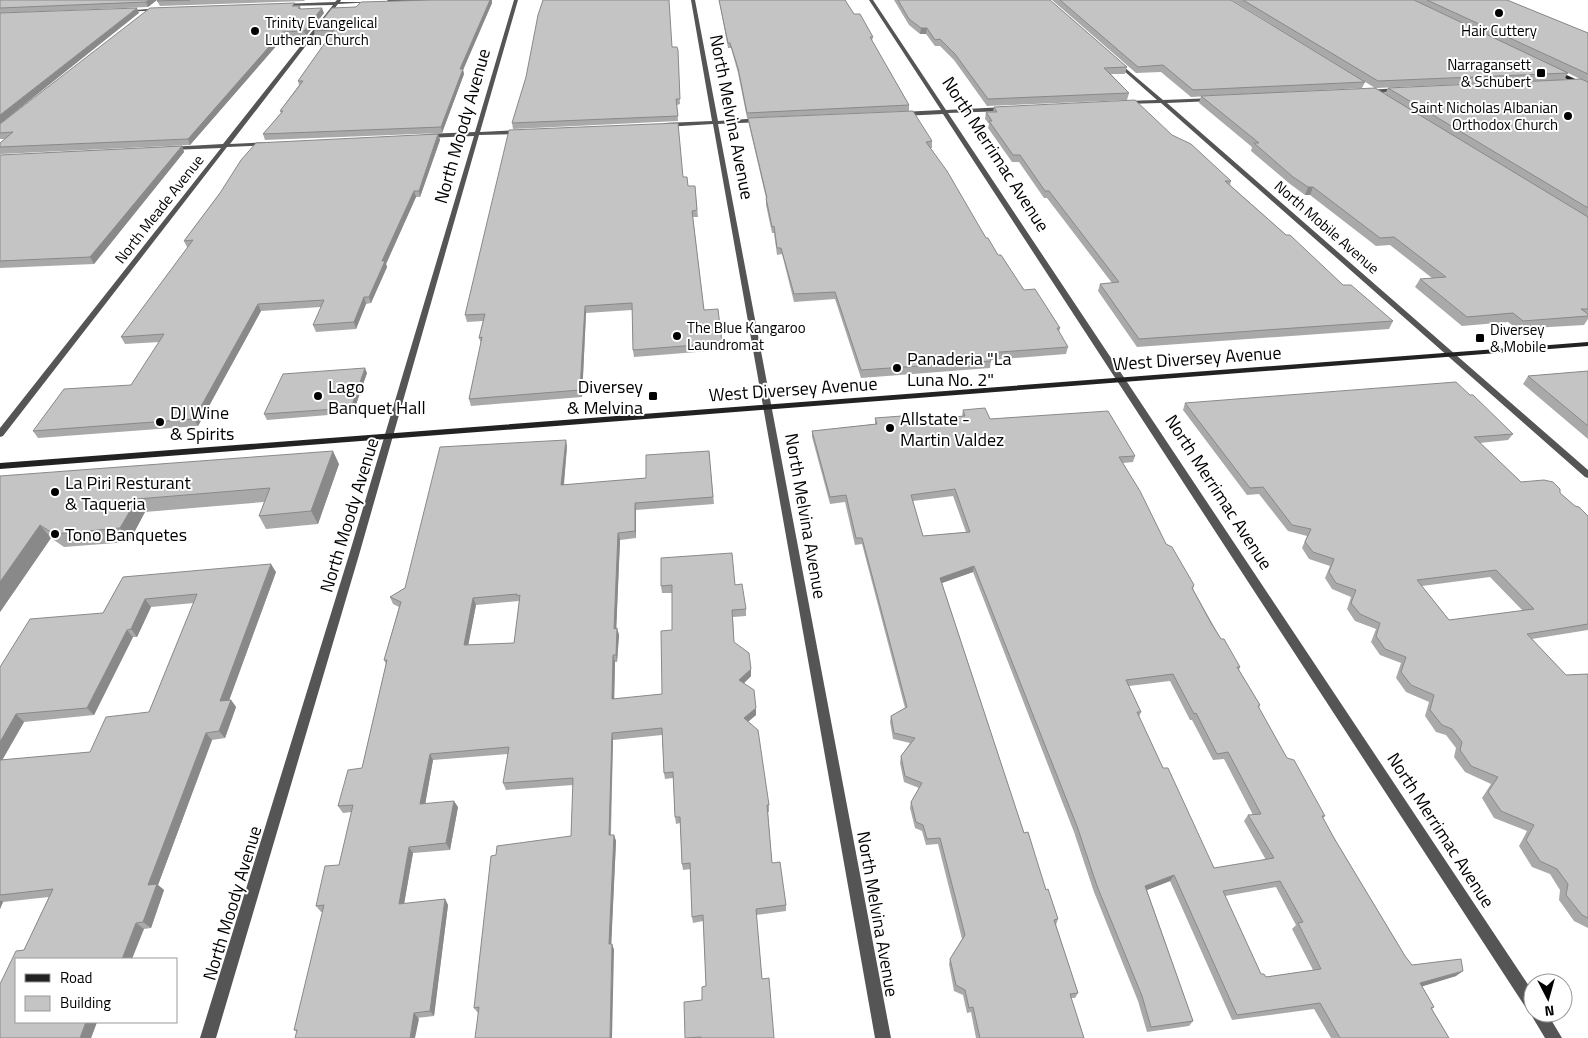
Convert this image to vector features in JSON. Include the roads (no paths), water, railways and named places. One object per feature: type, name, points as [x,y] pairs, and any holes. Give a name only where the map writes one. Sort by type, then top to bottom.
[{"type":"main road","points":[[1544,66],[1588,87]]},
{"type":"main road","name":"West Diversey Avenue","points":[[0,466],[1588,344]]},
{"type":"street","points":[[144,14],[162,0]]},
{"type":"street","points":[[273,5],[428,0]]},
{"type":"street","name":"North Moody Avenue","points":[[208,1038],[390,436],[516,0]]},
{"type":"street","name":"North Melvina Avenue","points":[[693,0],[883,1038]]},
{"type":"street","name":"North Merrimac Avenue","points":[[871,0],[1523,991]]},
{"type":"street","name":"North Meade Avenue","points":[[0,434],[338,2]]},
{"type":"street","points":[[115,11],[166,9]]},
{"type":"street","name":"North Mobile Avenue","points":[[1112,57],[1588,476]]},
{"type":"street","points":[[1558,82],[1576,82]]},
{"type":"street","points":[[1366,86],[1382,96]]},
{"type":"street","points":[[1356,92],[1411,89]]},
{"type":"street","points":[[1115,104],[1217,99]]},
{"type":"street","points":[[898,114],[1011,108]]},
{"type":"street","points":[[657,125],[764,120]]},
{"type":"street","points":[[420,136],[524,132]]},
{"type":"street","points":[[166,149],[281,143]]},
{"type":"street","points":[[1544,1023],[1554,1038]]},
{"type":"place","name":"Hair Cuttery","points":[[1499,13]]},
{"type":"place","name":"Trinity Evangelical Lutheran Church","points":[[255,31]]},
{"type":"place","name":"Narragansett & Schubert","points":[[1541,73]]},
{"type":"place","name":"Saint Nicholas Albanian Orthodox Church","points":[[1568,116]]},
{"type":"place","name":"The Blue Kangaroo Laundromat","points":[[677,336]]},
{"type":"place","name":"Diversey & Mobile","points":[[1480,338]]},
{"type":"place","name":"Panaderia \"La Luna No. 2\"","points":[[897,368]]},
{"type":"place","name":"Lago Banquet Hall","points":[[318,396]]},
{"type":"place","name":"Diversey & Melvina","points":[[653,396]]},
{"type":"place","name":"DJ Wine & Spirits","points":[[160,422]]},
{"type":"place","name":"Allstate - Martin Valdez","points":[[890,428]]},
{"type":"place","name":"La Piri Resturant & Taqueria","points":[[55,492]]},
{"type":"place","name":"Tono Banquetes","points":[[55,534]]}]
